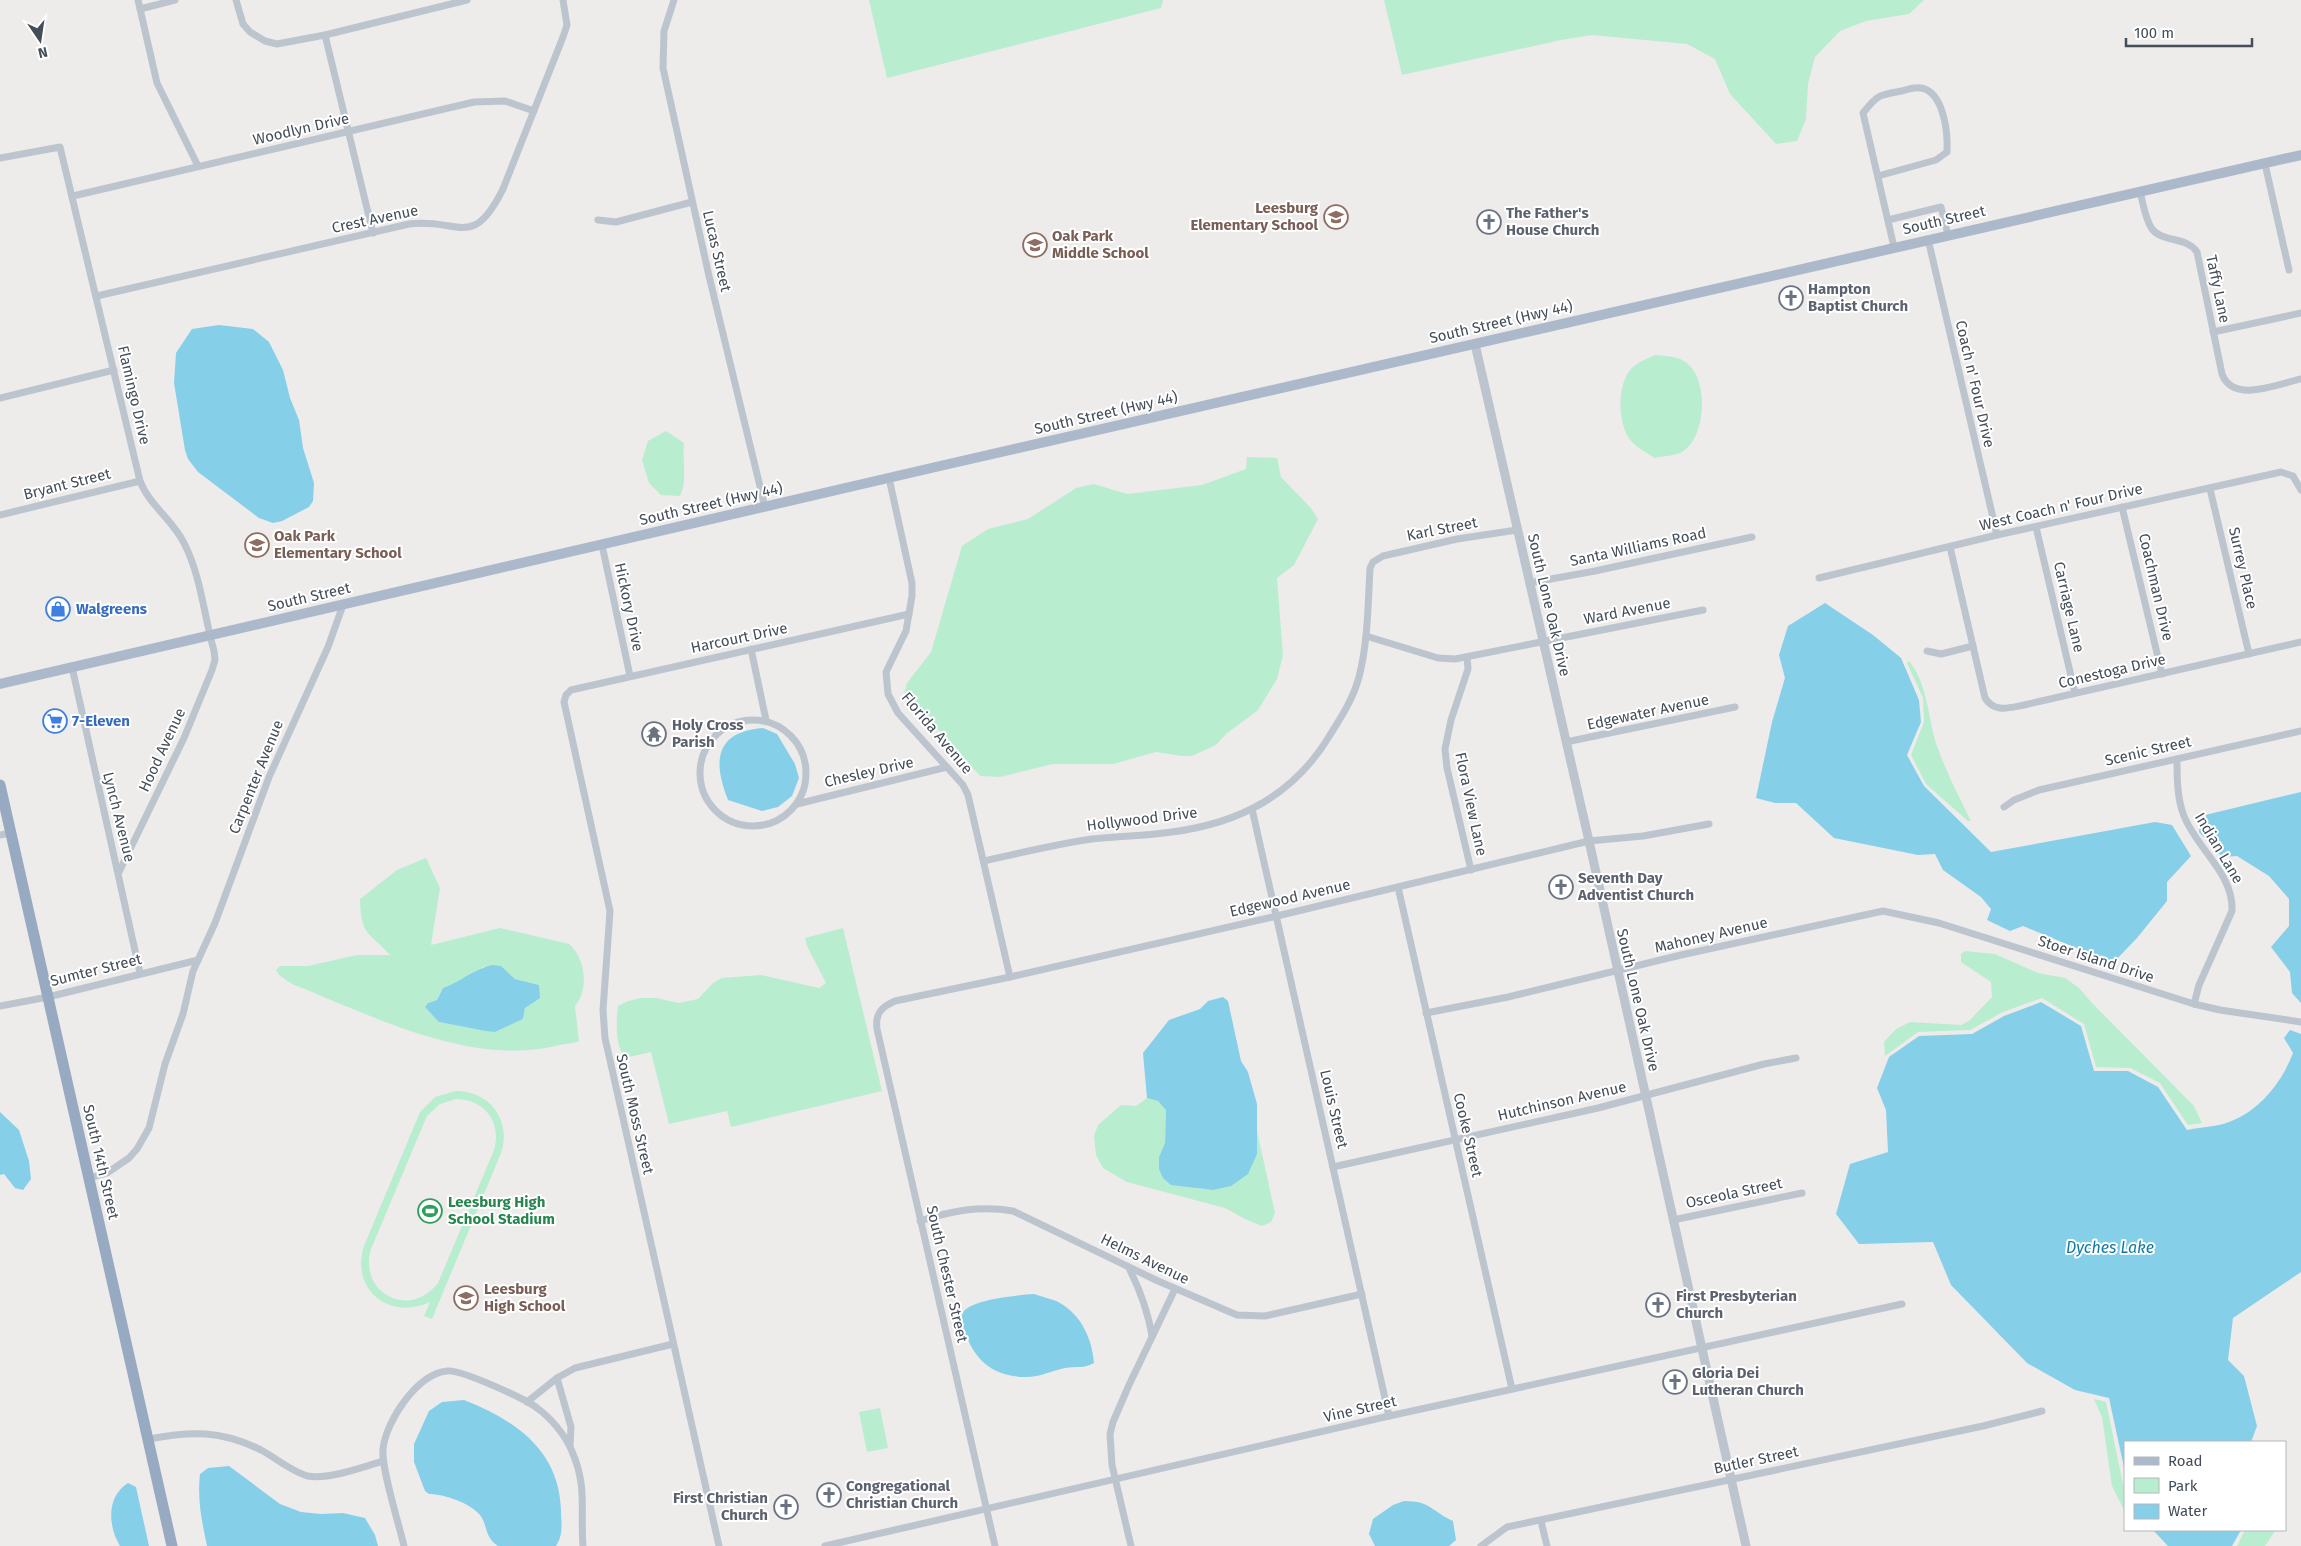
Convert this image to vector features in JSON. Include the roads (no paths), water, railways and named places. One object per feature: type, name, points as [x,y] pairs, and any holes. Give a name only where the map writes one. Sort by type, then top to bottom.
[{"type":"highway","name":"South 14th Street","points":[[0,785],[5,834],[48,997],[172,1546]]},
{"type":"main road","name":"South Street","points":[[1593,316],[2301,156]]},
{"type":"main road","name":"South Street (Hwy 44)","points":[[625,540],[1593,316]]},
{"type":"main road","name":"South Street","points":[[0,684],[625,540]]},
{"type":"street","points":[[138,0],[157,82],[198,166]]},
{"type":"street","points":[[140,9],[175,0]]},
{"type":"street","points":[[236,0],[243,24],[250,32],[265,40],[283,43],[326,35],[467,0]]},
{"type":"street","name":"Crest Avenue","points":[[96,296],[428,222],[456,228],[469,227],[481,222],[494,208],[503,189],[567,25],[563,0]]},
{"type":"street","name":"Lucas Street","points":[[674,0],[664,31],[663,60],[692,202],[765,507]]},
{"type":"street","points":[[326,35],[372,233]]},
{"type":"street","points":[[1878,176],[1936,160],[1947,152],[1948,141],[1940,104],[1936,96],[1928,90],[1920,87],[1878,96],[1863,113],[1894,247]]},
{"type":"street","name":"Woodlyn Drive","points":[[73,196],[474,102],[505,101],[534,111]]},
{"type":"street","name":"Flamingo Drive","points":[[0,158],[60,147],[140,481],[147,496],[180,534],[185,545],[200,591],[210,636]]},
{"type":"street","points":[[2265,164],[2289,270]]},
{"type":"street","name":"Taffy Lane","points":[[2140,191],[2148,222],[2153,230],[2157,234],[2187,243],[2196,252],[2222,374],[2232,388],[2247,390],[2301,378]]},
{"type":"street","points":[[598,220],[616,222],[692,202]]},
{"type":"street","points":[[1888,220],[1941,208],[1948,235]]},
{"type":"street","name":"Coach n' Four Drive","points":[[1928,239],[1997,535]]},
{"type":"street","points":[[2213,332],[2301,313]]},
{"type":"street","name":"South Lone Oak Drive","points":[[1475,344],[1589,841],[1746,1546]]},
{"type":"street","points":[[0,398],[114,370]]},
{"type":"street","name":"West Coach n' Four Drive","points":[[1819,578],[1997,535],[2281,472],[2293,476],[2301,490]]},
{"type":"street","name":"Florida Avenue","points":[[889,478],[912,584],[909,614],[902,640],[886,672],[888,694],[898,713],[963,785],[968,795],[1010,977]]},
{"type":"street","name":"Bryant Street","points":[[0,515],[140,481]]},
{"type":"street","name":"Surrey Place","points":[[2210,488],[2249,654]]},
{"type":"street","name":"Coachman Drive","points":[[2122,507],[2162,674]]},
{"type":"street","name":"Carriage Lane","points":[[2036,527],[2076,693]]},
{"type":"street","name":"Karl Street","points":[[1373,562],[1383,556],[1428,545],[1517,530]]},
{"type":"street","name":"Santa Williams Road","points":[[1529,583],[1595,571],[1752,537]]},
{"type":"street","name":"Hickory Drive","points":[[602,545],[630,676]]},
{"type":"street","name":"Conestoga Drive","points":[[1950,547],[1985,698],[1994,707],[2003,709],[2301,642]]},
{"type":"street","name":"Hollywood Drive","points":[[984,861],[1076,842],[1172,832],[1222,822],[1270,799],[1299,777],[1324,745],[1354,695],[1366,636],[1370,568],[1373,562]]},
{"type":"street","name":"Carpenter Avenue","points":[[198,960],[215,923],[269,777],[328,648],[343,605]]},
{"type":"street","name":"Ward Avenue","points":[[1366,636],[1438,658],[1467,657],[1703,610]]},
{"type":"street","name":"Harcourt Drive","points":[[575,690],[909,614]]},
{"type":"street","name":"Hood Avenue","points":[[119,872],[184,738],[212,670],[215,660],[210,636]]},
{"type":"street","points":[[1927,651],[1941,654],[1973,646]]},
{"type":"street","points":[[751,649],[766,720]]},
{"type":"street","name":"Flora View Lane","points":[[1467,657],[1468,669],[1451,720],[1445,749],[1447,768],[1470,870]]},
{"type":"street","name":"Lynch Avenue","points":[[72,667],[140,973]]},
{"type":"street","name":"South Moss Street","points":[[575,690],[566,695],[564,702],[610,911],[603,1010],[605,1038],[719,1546]]},
{"type":"street","name":"Edgewater Avenue","points":[[1566,742],[1590,739],[1735,707]]},
{"type":"street","points":[[755,719],[766,720],[790,734],[802,752],[806,777],[804,788],[797,804],[786,817],[758,827],[746,827],[728,821],[720,815],[706,797],[701,769],[705,749],[711,739],[722,729],[735,722],[755,719]]},
{"type":"street","name":"Scenic Street","points":[[2004,807],[2014,800],[2039,790],[2301,731]]},
{"type":"street","name":"Indian Lane","points":[[2177,759],[2177,777],[2183,814],[2202,847],[2226,882],[2233,902],[2232,911],[2199,985],[2194,1004]]},
{"type":"street","name":"Chesley Drive","points":[[797,804],[947,767]]},
{"type":"street","name":"Louis Street","points":[[1252,809],[1389,1416]]},
{"type":"street","name":"Edgewood Avenue","points":[[881,1009],[895,1001],[1010,977],[1277,916],[1589,841],[1643,836],[1709,824]]},
{"type":"street","name":"Cooke Street","points":[[1398,887],[1512,1389]]},
{"type":"street","name":"Stoer Island Drive","points":[[1885,911],[1939,923],[2194,1004],[2220,1010],[2301,1022]]},
{"type":"street","name":"Mahoney Avenue","points":[[1426,1013],[1508,997],[1681,955],[1885,911]]},
{"type":"street","points":[[89,1178],[107,1173],[118,1167],[137,1149],[145,1136],[165,1064],[183,1014],[193,970],[198,960]]},
{"type":"street","name":"Sumter Street","points":[[0,1006],[48,997],[198,960]]},
{"type":"street","name":"South Chester Street","points":[[881,1009],[877,1014],[877,1029],[995,1546]]},
{"type":"street","name":"Hutchinson Avenue","points":[[1333,1167],[1646,1096],[1764,1064],[1796,1058]]},
{"type":"street","name":"Osceola Street","points":[[1673,1220],[1802,1193]]},
{"type":"street","name":"Helms Avenue","points":[[920,1221],[974,1208],[995,1208],[1013,1211],[1175,1289],[1237,1315],[1256,1317],[1362,1294]]},
{"type":"street","points":[[1130,1268],[1151,1322],[1152,1336]]},
{"type":"street","points":[[1131,1546],[1115,1479],[1110,1448],[1113,1422],[1175,1289]]},
{"type":"street","name":"Vine Street","points":[[826,1546],[855,1543],[986,1509],[1389,1416],[1902,1304]]},
{"type":"street","points":[[527,1402],[557,1378],[588,1364],[673,1344]]},
{"type":"street","points":[[404,1546],[383,1461],[383,1450],[391,1426],[410,1393],[423,1381],[438,1372],[456,1370],[537,1407],[553,1423],[570,1447],[581,1480],[584,1495],[583,1546]]},
{"type":"street","points":[[557,1378],[570,1427],[570,1447]]},
{"type":"street","name":"Butler Street","points":[[1481,1546],[1507,1528],[1983,1426],[2042,1411]]},
{"type":"street","points":[[149,1439],[188,1433],[217,1434],[260,1449],[298,1471],[316,1476],[383,1461]]},
{"type":"street","points":[[1542,1521],[1547,1546]]},
{"type":"water","points":[[219,325],[253,329],[269,342],[283,370],[290,398],[299,420],[303,448],[314,483],[313,501],[309,507],[282,521],[273,523],[259,518],[198,472],[188,459],[185,450],[174,383],[176,353],[192,329]]},
{"type":"water","points":[[1825,603],[1873,635],[1901,658],[1919,700],[1921,722],[1907,755],[1924,786],[1991,852],[2155,822],[2172,825],[2191,856],[2167,882],[2167,901],[2137,938],[2113,963],[2023,926],[2010,931],[1987,920],[1991,909],[1981,897],[1943,870],[1935,854],[1918,855],[1834,838],[1796,803],[1775,803],[1756,798],[1772,722],[1785,678],[1779,655],[1788,626]]},
{"type":"water","points":[[763,728],[777,734],[795,764],[799,778],[792,796],[778,807],[762,811],[728,800],[720,773],[720,762],[721,751],[726,743],[735,736],[747,731]]},
{"type":"water","points":[[2301,792],[2301,1003],[2292,993],[2290,972],[2271,947],[2289,926],[2289,899],[2269,876],[2237,856],[2222,857],[2199,832],[2201,816]]},
{"type":"water","points":[[492,965],[501,966],[515,979],[539,985],[540,998],[525,1008],[523,1019],[495,1032],[486,1031],[439,1022],[425,1007],[428,1003],[437,1000],[443,988],[479,969]]},
{"type":"water","points":[[1223,997],[1228,1001],[1241,1061],[1248,1072],[1257,1104],[1257,1154],[1248,1174],[1231,1186],[1213,1190],[1171,1185],[1163,1178],[1159,1169],[1159,1157],[1165,1143],[1166,1110],[1158,1101],[1147,1098],[1143,1053],[1169,1020],[1200,1009],[1208,1001]]},
{"type":"water","name":"Dyches Lake","points":[[2041,1002],[2081,1026],[2094,1071],[2128,1071],[2158,1087],[2187,1130],[2219,1125],[2251,1111],[2276,1085],[2293,1053],[2284,1038],[2290,1030],[2301,1034],[2301,1272],[2233,1318],[2228,1360],[2244,1376],[2257,1426],[2251,1441],[2124,1441],[2124,1467],[2109,1398],[2075,1390],[2027,1363],[1951,1285],[1933,1242],[1859,1244],[1836,1214],[1850,1164],[1888,1152],[1886,1110],[1877,1088],[1889,1057],[1919,1036],[1972,1034],[2004,1016]]},
{"type":"water","points":[[0,1112],[19,1130],[29,1161],[31,1179],[23,1190],[15,1188],[4,1174],[0,1175]]},
{"type":"water","points":[[1034,1294],[1060,1303],[1074,1314],[1088,1337],[1094,1363],[1087,1366],[1065,1368],[1024,1377],[1003,1374],[994,1370],[980,1359],[969,1342],[963,1327],[964,1311],[977,1303]]},
{"type":"water","points":[[464,1400],[483,1408],[517,1428],[543,1454],[552,1470],[558,1489],[561,1510],[562,1528],[559,1542],[556,1546],[498,1546],[490,1539],[480,1515],[476,1511],[456,1500],[429,1494],[425,1491],[414,1462],[414,1444],[429,1411],[442,1402]]},
{"type":"water","points":[[229,1466],[280,1504],[301,1512],[321,1514],[343,1513],[365,1518],[375,1535],[378,1546],[207,1546],[200,1501],[200,1474],[208,1468]]},
{"type":"water","points":[[128,1483],[136,1487],[149,1546],[120,1546],[113,1530],[111,1512],[113,1504],[121,1489]]},
{"type":"water","points":[[1404,1501],[1413,1501],[1426,1505],[1453,1521],[1456,1540],[1449,1546],[1375,1546],[1369,1534],[1373,1519],[1393,1505]]},
{"type":"water","points":[[2154,1531],[2240,1531],[2232,1546],[2168,1546]]},
{"type":"place","name":"Leesburg Elementary School","points":[[1336,217]]},
{"type":"place","name":"The Father's House Church","points":[[1489,222]]},
{"type":"place","name":"Oak Park Middle School","points":[[1035,245]]},
{"type":"place","name":"Hampton Baptist Church","points":[[1791,298]]},
{"type":"place","name":"Oak Park Elementary School","points":[[257,545]]},
{"type":"place","name":"Walgreens","points":[[58,609]]},
{"type":"place","name":"7-Eleven","points":[[55,721]]},
{"type":"place","name":"Holy Cross Parish","points":[[654,734]]},
{"type":"place","name":"Seventh Day Adventist Church","points":[[1561,887]]},
{"type":"place","name":"Leesburg High School Stadium","points":[[430,1211]]},
{"type":"place","name":"Leesburg High School","points":[[466,1298]]},
{"type":"place","name":"First Presbyterian Church","points":[[1658,1305]]},
{"type":"place","name":"Gloria Dei Lutheran Church","points":[[1675,1382]]},
{"type":"place","name":"Congregational Christian Church","points":[[829,1495]]},
{"type":"place","name":"First Christian Church","points":[[786,1507]]}]
